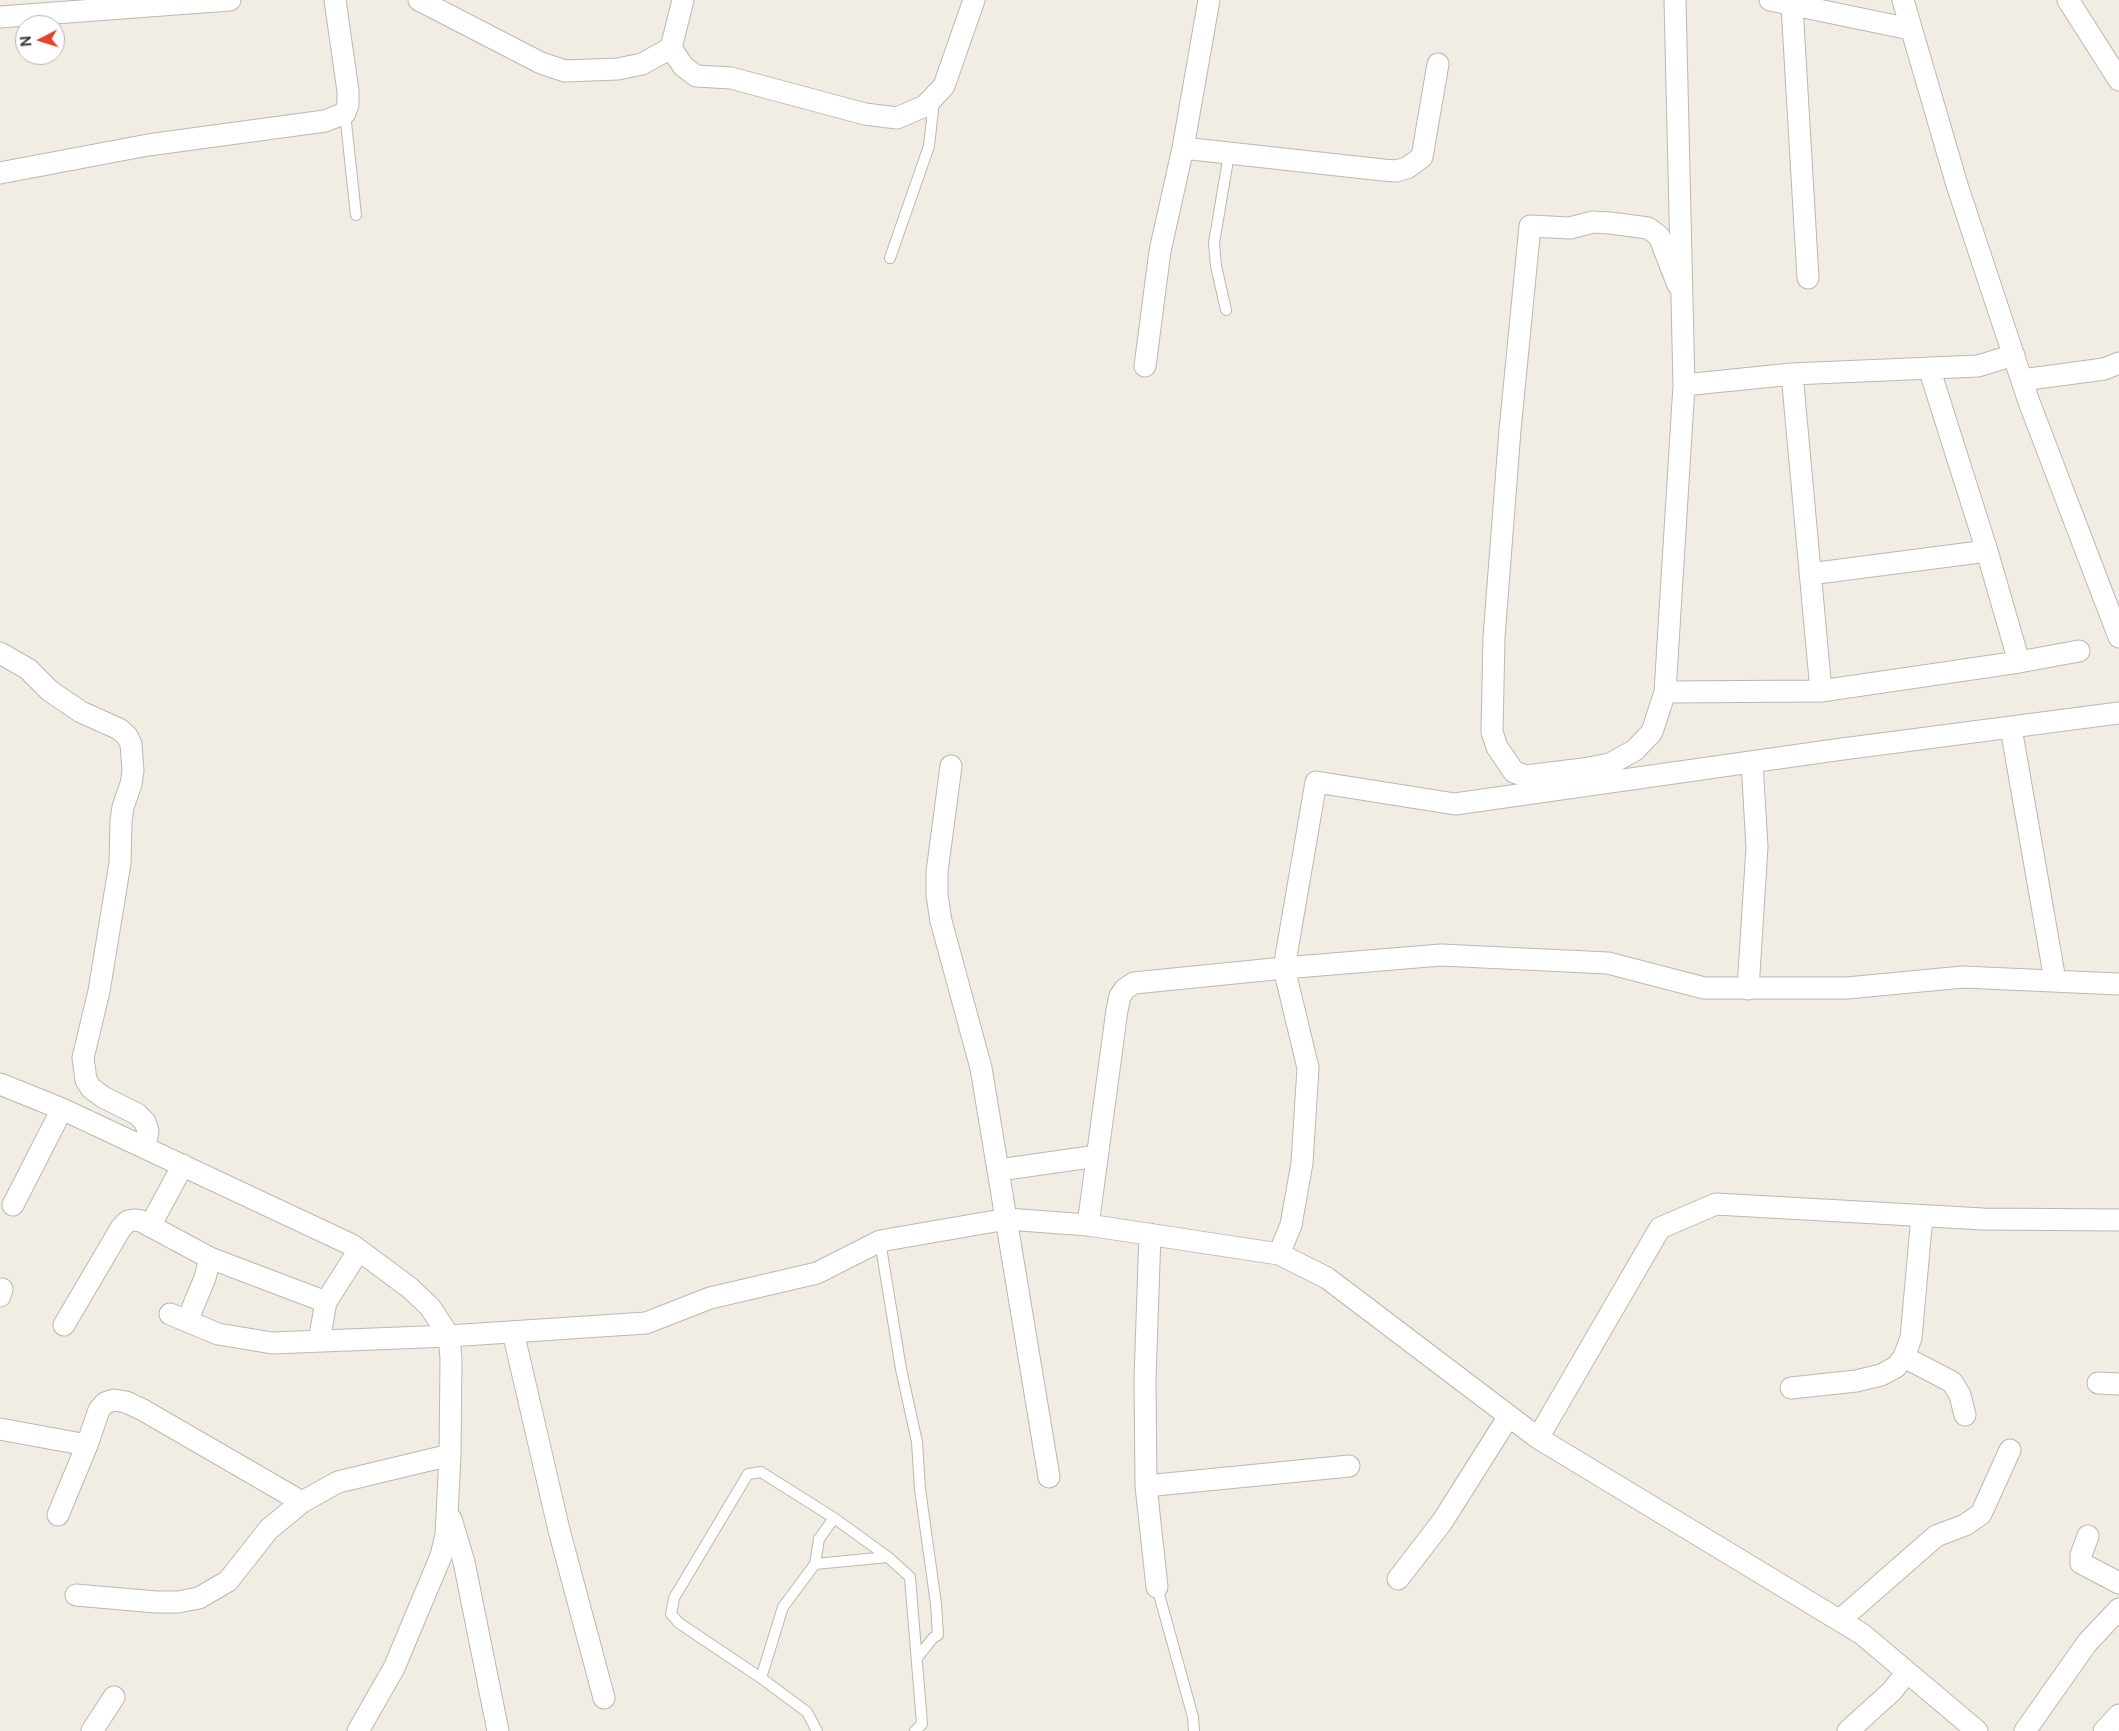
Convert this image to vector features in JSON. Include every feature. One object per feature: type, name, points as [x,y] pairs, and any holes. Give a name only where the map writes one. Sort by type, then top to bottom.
[{"type":"street","points":[[0,17],[105,4],[230,0]]},
{"type":"street","points":[[0,173],[148,145],[325,121],[345,114],[348,104],[348,92],[335,0]]},
{"type":"street","points":[[419,0],[541,63],[565,71],[618,69],[642,64],[671,48],[683,0]]},
{"type":"street","points":[[671,48],[683,66],[696,76],[731,78],[865,114],[897,118],[925,106],[944,86],[974,0]]},
{"type":"street","points":[[1145,366],[1160,251],[1184,148],[1208,0]]},
{"type":"street","points":[[1675,0],[1684,300],[1684,385],[1665,692],[1652,732],[1635,750],[1610,764],[1583,770],[1526,776],[1514,772],[1497,747],[1492,732],[1496,611],[1510,430],[1530,226],[1570,228],[1593,222],[1648,228],[1659,236],[1684,300]]},
{"type":"street","points":[[1770,0],[1910,29]]},
{"type":"street","points":[[1903,0],[1957,184],[2022,380],[2119,637]]},
{"type":"street","points":[[2068,0],[2119,80]]},
{"type":"street","points":[[1792,6],[1808,278]]},
{"type":"street","points":[[1184,148],[1383,170],[1396,171],[1408,168],[1422,156],[1438,64]]},
{"type":"street","points":[[1684,385],[1792,374],[1978,366],[2014,355]]},
{"type":"street","points":[[2022,380],[2104,369],[2119,363]]},
{"type":"street","points":[[1929,368],[1987,551],[2019,662]]},
{"type":"street","points":[[1792,374],[1821,691]]},
{"type":"street","points":[[1810,574],[1987,551]]},
{"type":"street","points":[[1665,692],[1821,691],[2019,662],[2079,651]]},
{"type":"street","points":[[0,653],[28,669],[50,691],[81,712],[118,729],[127,736],[131,744],[133,771],[120,821],[120,863],[99,991],[83,1058],[86,1080],[91,1088],[103,1097],[136,1114],[145,1122],[148,1131],[145,1148]]},
{"type":"street","points":[[1279,1254],[1291,1225],[1302,1163],[1308,1068],[1284,968],[1316,782],[1455,804],[1752,762],[2119,714]]},
{"type":"street","points":[[2011,728],[2055,980]]},
{"type":"street","points":[[1748,988],[1757,848],[1752,762]]},
{"type":"street","points":[[951,766],[937,872],[937,895],[941,921],[981,1068],[1049,1477]]},
{"type":"street","points":[[1088,1225],[1117,1010],[1120,996],[1125,989],[1134,983],[1441,955],[1608,963],[1704,988],[1847,988],[1963,977],[2119,984]]},
{"type":"street","points":[[0,1084],[62,1109],[352,1245],[410,1288],[430,1307],[449,1336],[451,1359],[450,1455],[449,1514],[446,1535],[441,1556],[397,1659],[358,1731]]},
{"type":"street","points":[[14,1206],[62,1109]]},
{"type":"street","points":[[999,1170],[1097,1156]]},
{"type":"street","points":[[150,1226],[182,1165]]},
{"type":"street","points":[[1538,1438],[1660,1228],[1716,1204],[1983,1219],[2119,1220]]},
{"type":"street","points":[[1792,1388],[1856,1381],[1880,1375],[1896,1367],[1904,1357],[1910,1338],[1922,1216]]},
{"type":"street","points":[[210,1258],[205,1278],[179,1317],[218,1334],[272,1343],[449,1336],[646,1323],[710,1298],[817,1273],[880,1241],[1007,1219],[1088,1225],[1279,1254],[1327,1278],[1538,1438],[1862,1634],[1977,1731]]},
{"type":"street","points":[[64,1325],[121,1228],[128,1221],[134,1220],[150,1226],[210,1258],[326,1302]]},
{"type":"street","points":[[1150,1234],[1145,1378],[1146,1486],[1157,1587]]},
{"type":"street","points":[[319,1341],[326,1302],[359,1250]]},
{"type":"street","points":[[513,1332],[559,1530],[604,1698]]},
{"type":"street","points":[[1904,1357],[1952,1382],[1960,1394],[1965,1415]]},
{"type":"street","points":[[2098,1383],[2119,1384]]},
{"type":"street","points":[[58,1515],[88,1445],[99,1410],[105,1403],[114,1400],[126,1402],[143,1410],[302,1502]]},
{"type":"street","points":[[1398,1579],[1442,1522],[1509,1416]]},
{"type":"street","points":[[0,1429],[88,1445]]},
{"type":"street","points":[[1840,1620],[1936,1536],[1965,1525],[1981,1514],[2010,1450]]},
{"type":"street","points":[[76,1595],[156,1602],[178,1602],[199,1598],[228,1581],[270,1529],[302,1502],[338,1482],[450,1455]]},
{"type":"street","points":[[1146,1486],[1349,1466]]},
{"type":"street","points":[[449,1514],[464,1562],[498,1731]]},
{"type":"street","points":[[2088,1536],[2081,1555],[2081,1563],[2119,1582]]},
{"type":"street","points":[[2024,1731],[2086,1643],[2119,1609]]},
{"type":"street","points":[[1848,1731],[1892,1691],[1907,1672]]},
{"type":"street","points":[[92,1731],[114,1697]]},
{"type":"street","points":[[2104,1731],[2119,1715]]},
{"type":"lane","points":[[890,258],[929,146],[934,96]]},
{"type":"lane","points":[[345,114],[356,215]]},
{"type":"lane","points":[[1226,310],[1216,266],[1214,243],[1229,154]]},
{"type":"lane","points":[[880,1241],[901,1369],[917,1442],[920,1489],[936,1604],[938,1635],[933,1638],[917,1658]]},
{"type":"lane","points":[[817,1731],[807,1712],[761,1678],[679,1623],[672,1614],[674,1598],[748,1474],[761,1472],[834,1518],[888,1556],[910,1578],[922,1724],[915,1731]]},
{"type":"lane","points":[[761,1678],[783,1607],[814,1564],[819,1539],[834,1518]]},
{"type":"lane","points":[[814,1564],[888,1556]]},
{"type":"lane","points":[[1157,1587],[1193,1717],[1194,1731]]}]
